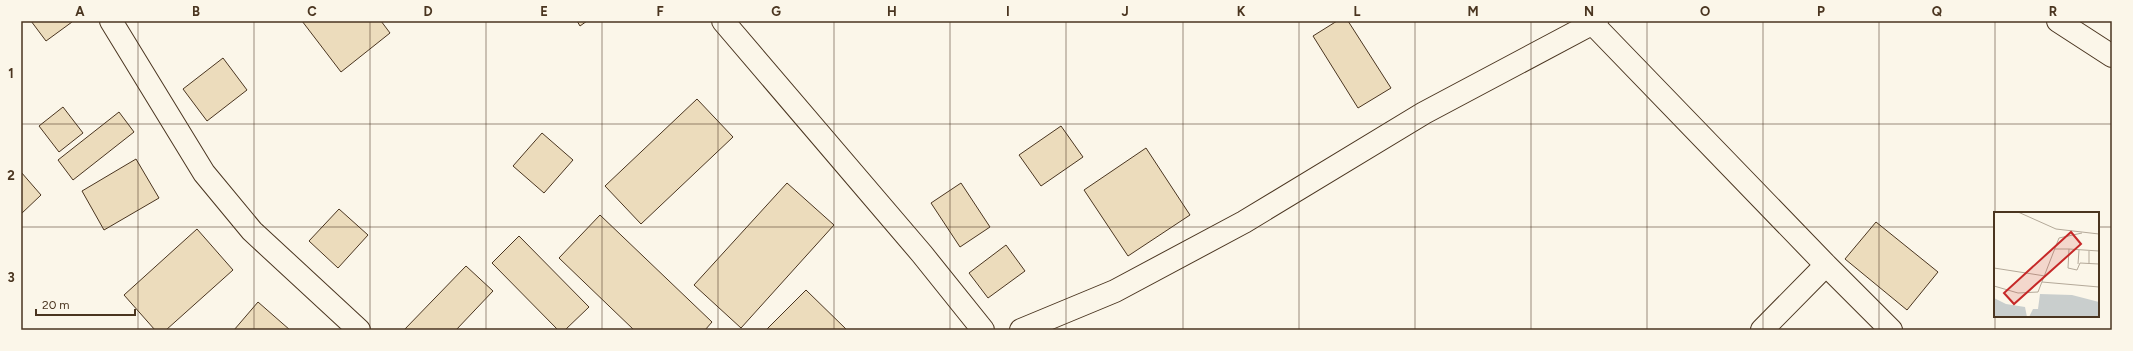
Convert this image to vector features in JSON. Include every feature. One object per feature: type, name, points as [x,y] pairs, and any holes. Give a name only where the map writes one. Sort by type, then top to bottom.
[{"type":"street","points":[[111,21],[204,172],[252,230],[359,330]]},
{"type":"street","points":[[723,21],[922,254],[983,330]]},
{"type":"street","points":[[2058,21],[2112,56]]},
{"type":"street","points":[[1021,330],[1122,287],[1244,222],[1424,113],[1595,22],[1826,265],[1891,330]]},
{"type":"street","points":[[1762,330],[1826,265]]},
{"type":"building","points":[[31,21],[71,21],[72,22],[46,41]]},
{"type":"building","points":[[302,21],[381,21],[390,33],[341,72]]},
{"type":"building","points":[[577,21],[587,21],[580,26]]},
{"type":"building","points":[[1337,21],[1348,21],[1391,88],[1358,108],[1313,36]]},
{"type":"building","points":[[223,58],[247,90],[207,121],[183,89]]},
{"type":"building","points":[[697,99],[733,137],[641,224],[605,186]]},
{"type":"building","points":[[63,107],[83,133],[59,152],[39,126]]},
{"type":"building","points":[[119,112],[134,132],[73,180],[58,160]]},
{"type":"building","points":[[1061,126],[1083,157],[1041,186],[1019,155]]},
{"type":"building","points":[[542,133],[573,160],[544,193],[513,166]]},
{"type":"building","points":[[1146,148],[1190,215],[1128,256],[1084,190]]},
{"type":"building","points":[[136,159],[159,198],[104,230],[82,191]]},
{"type":"building","points":[[21,172],[41,195],[21,214]]},
{"type":"building","points":[[787,183],[834,225],[741,328],[694,285]]},
{"type":"building","points":[[961,183],[990,227],[960,247],[931,203]]},
{"type":"building","points":[[339,209],[368,235],[338,268],[309,241]]},
{"type":"building","points":[[600,215],[712,322],[705,330],[634,330],[559,258]]},
{"type":"building","points":[[1876,222],[1938,272],[1907,310],[1845,259]]},
{"type":"building","points":[[197,229],[233,270],[166,330],[155,330],[124,295]]},
{"type":"building","points":[[519,236],[589,307],[565,330],[558,330],[492,263]]},
{"type":"building","points":[[1006,245],[1025,271],[988,298],[969,273]]},
{"type":"building","points":[[466,266],[493,291],[456,330],[404,330]]},
{"type":"building","points":[[806,290],[847,330],[766,330]]},
{"type":"building","points":[[258,302],[290,330],[234,330]]}]
